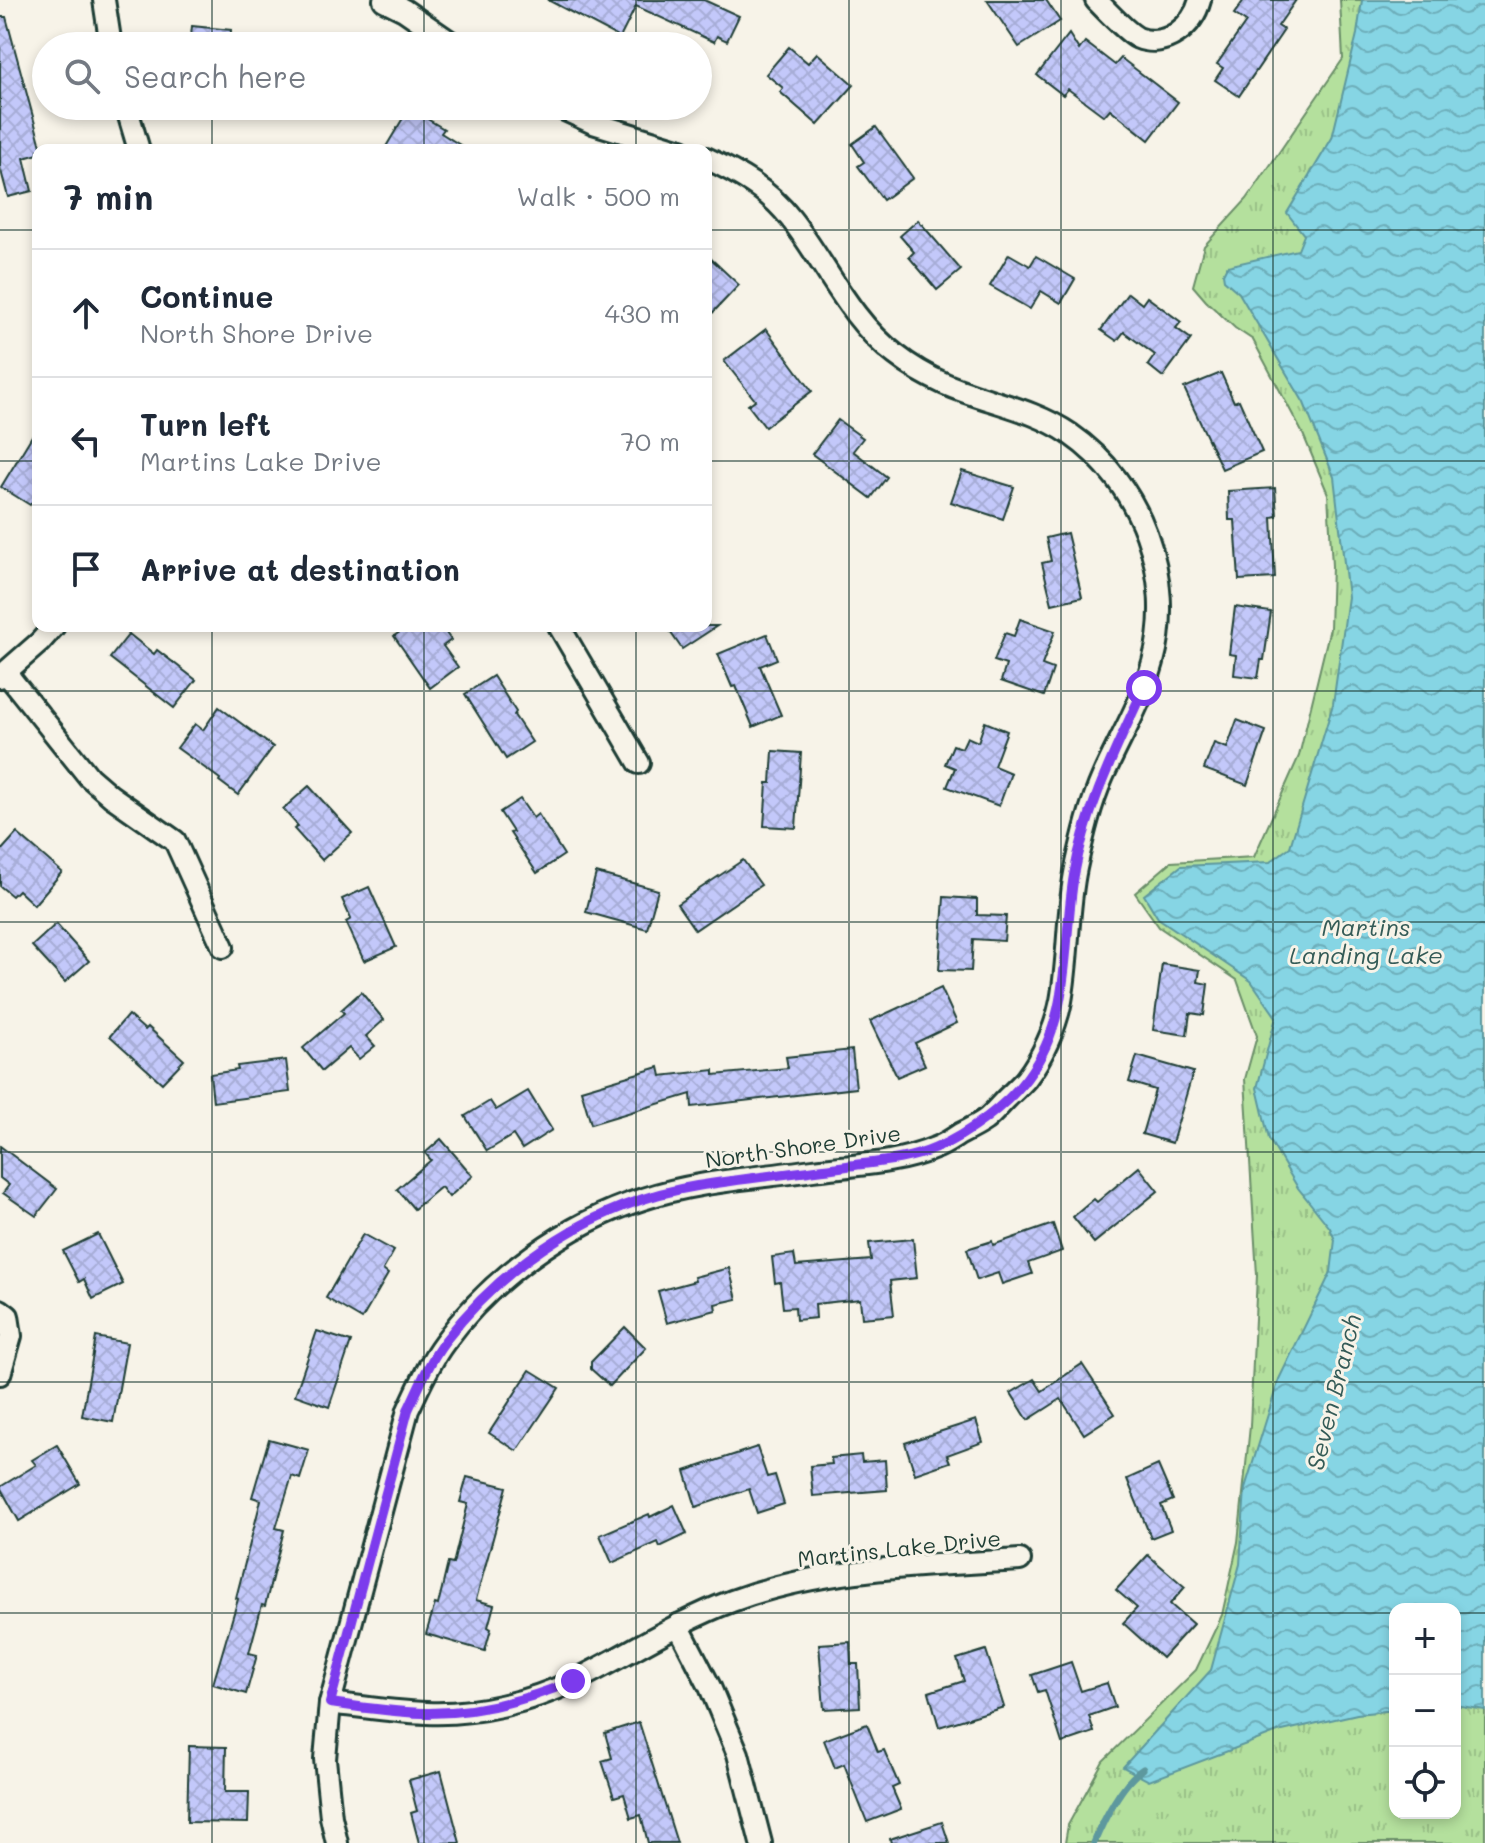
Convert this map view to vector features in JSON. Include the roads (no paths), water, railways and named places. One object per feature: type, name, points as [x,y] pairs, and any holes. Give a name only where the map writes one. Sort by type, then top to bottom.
[{"type":"street","points":[[104,0],[109,32]]},
{"type":"street","points":[[384,0],[436,32]]},
{"type":"street","points":[[1096,0],[1136,37],[1153,41],[1180,31],[1197,12],[1200,0]]},
{"type":"street","points":[[130,120],[137,144]]},
{"type":"street","points":[[586,120],[661,144]]},
{"type":"street","name":"North Shore Drive","points":[[337,1843],[325,1759],[330,1703],[408,1410],[444,1342],[491,1289],[521,1265],[575,1229],[609,1212],[646,1198],[694,1186],[894,1160],[936,1148],[986,1120],[1026,1079],[1048,1041],[1061,1004],[1074,875],[1087,818],[1154,659],[1160,622],[1159,579],[1151,543],[1137,510],[1117,479],[1096,455],[1045,419],[942,383],[894,354],[857,316],[789,216],[739,174],[712,161]]},
{"type":"street","points":[[48,632],[3,675],[89,777],[175,841],[223,947]]},
{"type":"street","points":[[563,632],[639,763]]},
{"type":"street","points":[[0,1310],[8,1316],[11,1336],[0,1374]]},
{"type":"street","name":"Martins Lake Drive","points":[[330,1703],[427,1713],[502,1705],[573,1681],[678,1625],[732,1601],[787,1584],[893,1569],[1020,1560]]},
{"type":"street","points":[[678,1625],[710,1687],[738,1754],[761,1843]]},
{"type":"water","name":"Martins Landing Lake","points":[[1362,0],[1485,0],[1485,1710],[1461,1706],[1461,1603],[1389,1603],[1389,1711],[1357,1714],[1278,1732],[1149,1781],[1123,1767],[1211,1670],[1240,1564],[1245,1488],[1279,1379],[1331,1272],[1335,1240],[1330,1228],[1298,1188],[1269,1139],[1257,1088],[1276,1017],[1251,981],[1158,918],[1144,895],[1181,866],[1270,862],[1290,847],[1333,704],[1348,597],[1334,477],[1304,403],[1239,293],[1224,280],[1223,274],[1227,266],[1298,250],[1304,235],[1287,213],[1332,138]]},
{"type":"waterway","name":"Seven Branch","points":[[1094,1843],[1121,1792],[1143,1769]]}]
